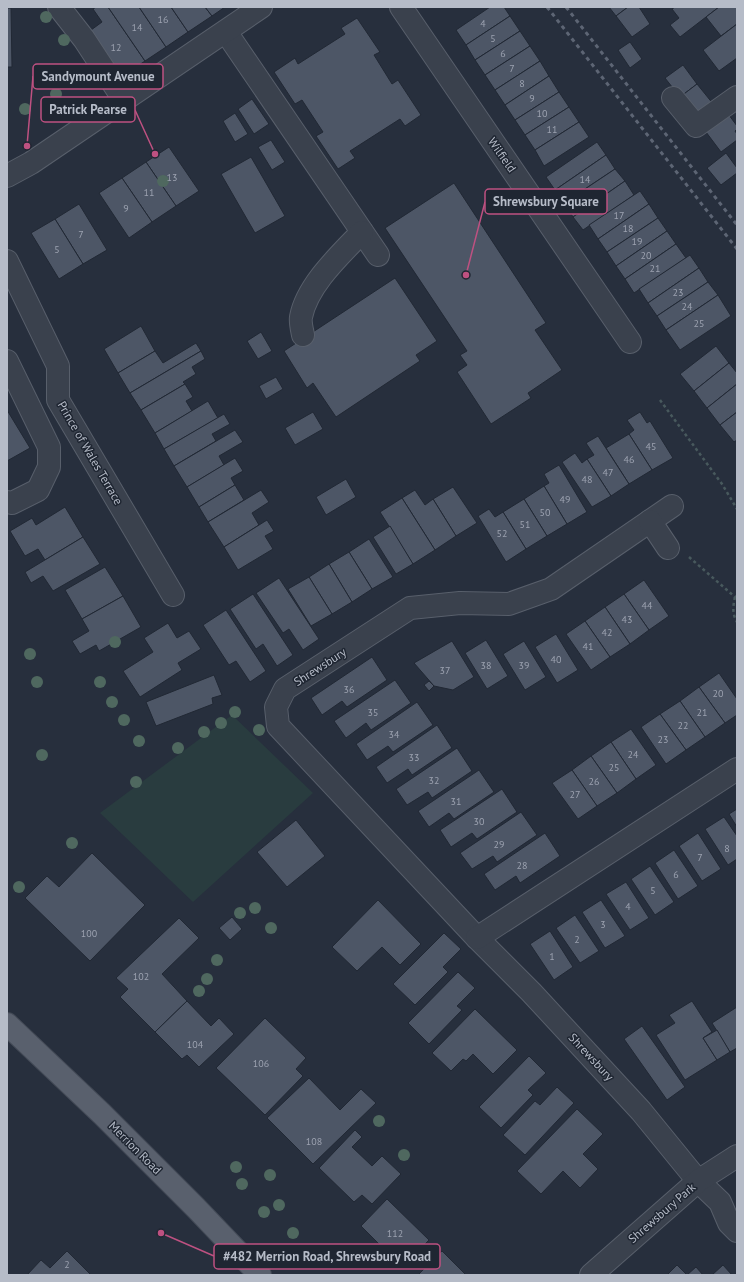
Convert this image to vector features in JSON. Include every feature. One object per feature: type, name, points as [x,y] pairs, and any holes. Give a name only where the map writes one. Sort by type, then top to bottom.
[{"type":"main road","name":"Merrion Road","points":[[7,1024],[196,1208],[259,1275]]},
{"type":"street","points":[[59,7],[84,40],[124,100]]},
{"type":"street","points":[[7,176],[31,163],[261,7]]},
{"type":"street","name":"Wilfield","points":[[401,7],[630,342]]},
{"type":"street","points":[[226,32],[378,255]]},
{"type":"street","points":[[673,98],[696,126],[737,97]]},
{"type":"street","points":[[303,335],[300,317],[310,292],[327,269],[362,232]]},
{"type":"street","name":"Prince of Wales Terrace","points":[[7,261],[58,366],[58,400],[173,595]]},
{"type":"street","points":[[7,361],[49,447],[49,467],[38,490],[12,502],[7,502]]},
{"type":"street","name":"Shrewsbury","points":[[672,506],[551,589],[509,604],[460,604],[410,608],[285,689],[276,707],[278,726],[477,938],[531,992],[641,1111],[698,1181],[720,1202],[729,1223],[737,1231]]},
{"type":"street","points":[[650,521],[677,550]]},
{"type":"street","points":[[477,938],[737,769]]},
{"type":"street","name":"Shrewsbury Park","points":[[592,1275],[698,1181],[737,1156]]},
{"type":"path","points":[[660,400],[722,484],[737,509]]},
{"type":"path","points":[[677,550],[736,596],[733,609],[734,618],[737,622]]},
{"type":"shaded area","points":[[232,715],[313,793],[193,902],[100,813]]},
{"type":"building","points":[[96,7],[108,7],[145,61],[118,79],[87,33],[102,22],[93,9]]},
{"type":"building","points":[[108,7],[139,7],[166,47],[145,61]]},
{"type":"building","points":[[139,7],[171,7],[188,32],[166,47]]},
{"type":"building","points":[[171,7],[205,7],[212,16],[188,32]]},
{"type":"building","points":[[205,7],[225,7],[212,16]]},
{"type":"building","points":[[490,7],[504,7],[510,16],[466,45],[456,30]]},
{"type":"building","points":[[609,7],[628,7],[616,16]]},
{"type":"building","points":[[628,7],[639,7],[650,24],[632,37],[616,16]]},
{"type":"building","points":[[675,7],[719,7],[680,37],[670,25],[679,18],[672,9]]},
{"type":"building","points":[[719,7],[737,7],[737,24],[721,36],[706,17]]},
{"type":"building","points":[[7,8],[11,8],[12,67],[7,67]]},
{"type":"building","points":[[510,16],[520,31],[475,60],[466,45]]},
{"type":"building","points":[[357,18],[380,52],[374,55],[392,84],[398,80],[421,115],[405,126],[400,119],[350,151],[355,158],[338,169],[316,136],[323,132],[302,100],[295,104],[274,72],[295,58],[298,64],[345,34],[341,28]]},
{"type":"building","points":[[737,24],[737,58],[719,71],[703,50]]},
{"type":"building","points":[[520,31],[530,46],[485,75],[475,60]]},
{"type":"building","points":[[630,42],[642,59],[630,68],[618,50]]},
{"type":"building","points":[[530,46],[540,61],[495,90],[485,75]]},
{"type":"building","points":[[540,61],[549,76],[505,105],[495,90]]},
{"type":"building","points":[[683,65],[697,84],[680,97],[665,78]]},
{"type":"building","points":[[549,76],[559,92],[515,120],[505,105]]},
{"type":"building","points":[[697,84],[714,105],[696,118],[680,97]]},
{"type":"building","points":[[559,92],[569,107],[525,135],[515,120]]},
{"type":"building","points":[[252,99],[269,124],[254,134],[238,109]]},
{"type":"building","points":[[569,107],[579,122],[535,150],[525,135]]},
{"type":"building","points":[[726,111],[737,126],[735,131],[737,134],[737,140],[721,152],[703,128]]},
{"type":"building","points":[[235,113],[248,134],[235,142],[223,121]]},
{"type":"building","points":[[579,122],[589,137],[544,166],[535,150]]},
{"type":"building","points":[[271,140],[285,162],[272,170],[258,147]]},
{"type":"building","points":[[597,142],[606,155],[555,190],[546,177]]},
{"type":"building","points":[[169,147],[199,191],[176,206],[146,162]]},
{"type":"building","points":[[726,153],[737,168],[737,173],[721,185],[707,168]]},
{"type":"building","points":[[606,155],[615,169],[564,203],[555,190]]},
{"type":"building","points":[[251,157],[285,216],[255,233],[221,174]]},
{"type":"building","points":[[146,162],[176,206],[152,222],[122,178]]},
{"type":"building","points":[[615,169],[625,181],[573,217],[564,203]]},
{"type":"building","points":[[122,178],[152,222],[129,238],[99,193]]},
{"type":"building","points":[[625,181],[634,195],[583,230],[573,217]]},
{"type":"building","points":[[454,183],[546,323],[535,330],[562,370],[528,393],[531,398],[491,424],[457,372],[467,365],[460,355],[467,351],[385,228]]},
{"type":"building","points":[[640,191],[649,204],[598,239],[589,225]]},
{"type":"building","points":[[79,204],[107,250],[83,264],[55,219]]},
{"type":"building","points":[[649,204],[658,218],[607,252],[598,239]]},
{"type":"building","points":[[658,218],[667,231],[616,266],[607,252]]},
{"type":"building","points":[[55,219],[83,264],[59,279],[31,233]]},
{"type":"building","points":[[667,231],[676,244],[625,279],[616,266]]},
{"type":"building","points":[[676,244],[686,258],[634,293],[625,279]]},
{"type":"building","points":[[690,255],[699,268],[648,303],[639,289]]},
{"type":"building","points":[[699,268],[708,282],[657,316],[648,303]]},
{"type":"building","points":[[395,278],[437,341],[416,355],[420,361],[336,417],[313,383],[307,388],[284,351]]},
{"type":"building","points":[[708,282],[718,295],[666,330],[657,316]]},
{"type":"building","points":[[718,295],[731,316],[680,350],[666,330]]},
{"type":"building","points":[[141,326],[155,351],[118,373],[104,349]]},
{"type":"building","points":[[261,332],[272,351],[258,359],[247,341]]},
{"type":"building","points":[[196,343],[201,351],[130,393],[118,373],[155,351],[163,363]]},
{"type":"building","points":[[716,346],[729,363],[694,391],[680,374]]},
{"type":"building","points":[[201,351],[205,359],[192,367],[196,374],[183,382],[185,384],[141,410],[130,393]]},
{"type":"building","points":[[729,363],[737,373],[737,384],[707,408],[694,391]]},
{"type":"building","points":[[276,377],[283,389],[266,399],[259,386]]},
{"type":"building","points":[[185,384],[193,397],[186,401],[192,411],[155,433],[141,410]]},
{"type":"building","points":[[737,384],[737,412],[720,425],[707,408]]},
{"type":"building","points":[[208,401],[218,418],[164,449],[155,433]]},
{"type":"building","points":[[7,410],[30,448],[7,461]]},
{"type":"building","points":[[313,412],[323,429],[295,445],[285,428]]},
{"type":"building","points":[[640,412],[647,423],[650,421],[673,458],[652,470],[629,434],[634,430],[627,420]]},
{"type":"building","points":[[737,412],[737,440],[734,442],[720,425]]},
{"type":"building","points":[[224,414],[230,424],[212,434],[216,441],[174,466],[164,449]]},
{"type":"building","points":[[235,430],[243,442],[219,456],[224,465],[187,487],[174,466]]},
{"type":"building","points":[[629,434],[652,470],[629,484],[606,448]]},
{"type":"building","points":[[598,436],[629,484],[611,496],[587,459],[594,455],[586,443]]},
{"type":"building","points":[[575,453],[582,463],[587,459],[611,496],[592,507],[562,462]]},
{"type":"building","points":[[235,458],[243,471],[231,478],[235,485],[199,507],[187,487]]},
{"type":"building","points":[[559,465],[587,512],[567,524],[544,486],[549,483],[544,474]]},
{"type":"building","points":[[346,479],[356,497],[326,515],[316,497]]},
{"type":"building","points":[[235,485],[244,500],[208,522],[199,507]]},
{"type":"building","points":[[544,486],[567,524],[547,536],[524,499]]},
{"type":"building","points":[[453,487],[477,523],[456,536],[433,499]]},
{"type":"building","points":[[261,490],[269,502],[252,513],[259,525],[224,547],[208,522]]},
{"type":"building","points":[[415,490],[425,505],[433,499],[456,536],[435,550],[402,498]]},
{"type":"building","points":[[402,498],[435,550],[413,564],[380,512]]},
{"type":"building","points":[[524,499],[547,536],[526,549],[503,512]]},
{"type":"building","points":[[65,507],[83,537],[45,560],[38,549],[25,556],[10,531],[32,518],[36,525]]},
{"type":"building","points":[[489,509],[495,517],[503,512],[526,549],[506,562],[478,516]]},
{"type":"building","points":[[267,520],[274,531],[265,536],[273,549],[238,570],[224,547]]},
{"type":"building","points":[[390,526],[413,564],[396,574],[373,537]]},
{"type":"building","points":[[83,537],[100,564],[53,591],[43,576],[31,583],[25,572]]},
{"type":"building","points":[[369,539],[393,577],[372,589],[349,552]]},
{"type":"building","points":[[349,552],[372,589],[352,602],[329,564]]},
{"type":"building","points":[[329,564],[352,602],[332,614],[309,577]]},
{"type":"building","points":[[105,567],[123,596],[82,619],[65,590]]},
{"type":"building","points":[[309,577],[332,614],[311,626],[288,589]]},
{"type":"building","points":[[279,578],[319,639],[303,650],[289,629],[283,633],[256,593]]},
{"type":"building","points":[[644,580],[669,616],[649,630],[624,594]]},
{"type":"building","points":[[253,594],[293,655],[277,666],[263,644],[256,649],[230,609]]},
{"type":"building","points":[[624,594],[649,630],[630,644],[605,607]]},
{"type":"building","points":[[123,596],[141,627],[99,651],[96,645],[80,654],[72,641],[89,631],[82,619]]},
{"type":"building","points":[[605,607],[630,644],[610,657],[585,621]]},
{"type":"building","points":[[226,610],[266,671],[250,682],[236,661],[229,665],[203,625]]},
{"type":"building","points":[[585,621],[610,657],[591,670],[566,634]]},
{"type":"building","points":[[168,623],[177,638],[189,631],[201,649],[178,663],[182,670],[140,697],[123,671],[153,652],[144,638]]},
{"type":"building","points":[[556,634],[578,670],[557,683],[535,647]]},
{"type":"building","points":[[486,640],[508,676],[487,689],[465,653]]},
{"type":"building","points":[[452,641],[474,677],[453,690],[434,686],[414,663]]},
{"type":"building","points":[[524,641],[546,677],[525,690],[503,654]]},
{"type":"building","points":[[372,657],[387,680],[347,707],[342,701],[322,715],[311,698]]},
{"type":"building","points":[[719,673],[737,699],[737,715],[725,723],[699,687]]},
{"type":"building","points":[[214,675],[222,695],[212,698],[213,704],[156,726],[146,702]]},
{"type":"building","points":[[395,680],[411,703],[371,730],[366,723],[346,738],[334,721]]},
{"type":"building","points":[[429,681],[434,686],[429,691],[424,685]]},
{"type":"building","points":[[699,687],[725,723],[705,737],[680,701]]},
{"type":"building","points":[[680,701],[705,737],[686,750],[660,714]]},
{"type":"building","points":[[417,702],[433,725],[393,752],[388,746],[367,760],[356,744]]},
{"type":"building","points":[[660,714],[686,750],[666,764],[641,727]]},
{"type":"building","points":[[437,725],[452,748],[412,775],[408,769],[387,783],[376,767]]},
{"type":"building","points":[[631,729],[656,765],[636,779],[611,742]]},
{"type":"building","points":[[611,742],[636,779],[617,793],[591,756]]},
{"type":"building","points":[[457,748],[472,771],[432,798],[428,792],[407,805],[396,789]]},
{"type":"building","points":[[591,756],[617,793],[597,806],[572,770]]},
{"type":"building","points":[[479,770],[494,792],[454,819],[449,813],[429,827],[418,811]]},
{"type":"building","points":[[572,770],[597,806],[578,819],[552,783]]},
{"type":"building","points":[[502,789],[517,812],[477,839],[472,833],[451,847],[440,830]]},
{"type":"building","points":[[737,809],[737,827],[729,814]]},
{"type":"building","points":[[521,812],[537,835],[497,862],[493,856],[472,869],[460,853]]},
{"type":"building","points":[[724,817],[737,836],[737,859],[728,865],[705,829]]},
{"type":"building","points":[[296,820],[325,856],[287,887],[257,852]]},
{"type":"building","points":[[545,833],[560,856],[520,883],[516,876],[495,890],[484,874]]},
{"type":"building","points":[[698,833],[721,869],[702,881],[679,846]]},
{"type":"building","points":[[674,850],[698,886],[678,899],[655,863]]},
{"type":"building","points":[[92,853],[145,905],[90,961],[25,898],[47,876],[59,887]]},
{"type":"building","points":[[650,866],[674,902],[655,915],[631,879]]},
{"type":"building","points":[[626,882],[649,918],[630,930],[606,894]]},
{"type":"building","points":[[378,900],[421,944],[400,965],[382,947],[357,971],[332,947]]},
{"type":"building","points":[[601,900],[625,936],[605,948],[582,912]]},
{"type":"building","points":[[575,915],[599,951],[580,963],[556,928]]},
{"type":"building","points":[[232,917],[242,929],[230,940],[219,928]]},
{"type":"building","points":[[179,918],[199,938],[162,974],[187,1001],[155,1032],[120,997],[128,989],[116,978]]},
{"type":"building","points":[[550,931],[573,967],[554,980],[530,944]]},
{"type":"building","points":[[444,933],[461,949],[443,967],[448,972],[415,1005],[393,984]]},
{"type":"building","points":[[458,972],[475,988],[457,1006],[462,1010],[429,1044],[408,1023]]},
{"type":"building","points":[[187,1001],[211,1026],[219,1018],[234,1034],[199,1067],[187,1055],[182,1059],[155,1032]]},
{"type":"building","points":[[692,1001],[712,1032],[703,1038],[717,1060],[685,1080],[656,1035],[675,1023],[669,1015]]},
{"type":"building","points":[[737,1007],[737,1048],[730,1052],[712,1023]]},
{"type":"building","points":[[475,1009],[517,1050],[493,1074],[473,1054],[466,1061],[463,1059],[451,1071],[432,1053]]},
{"type":"building","points":[[265,1018],[306,1058],[296,1069],[303,1076],[265,1115],[216,1068]]},
{"type":"building","points":[[642,1026],[685,1087],[667,1100],[624,1039]]},
{"type":"building","points":[[717,1030],[730,1052],[717,1060],[703,1038]]},
{"type":"building","points":[[529,1056],[546,1073],[528,1090],[533,1095],[501,1128],[479,1107]]},
{"type":"building","points":[[309,1078],[340,1110],[361,1089],[376,1103],[313,1164],[267,1118]]},
{"type":"building","points":[[557,1087],[574,1103],[525,1155],[503,1135],[535,1101],[540,1105]]},
{"type":"building","points":[[577,1109],[603,1134],[583,1154],[598,1169],[580,1188],[563,1171],[541,1194],[517,1171]]},
{"type":"building","points":[[355,1130],[362,1137],[352,1147],[372,1166],[382,1156],[401,1174],[372,1204],[362,1195],[354,1202],[319,1168]]},
{"type":"building","points":[[387,1199],[429,1240],[402,1267],[361,1226]]},
{"type":"building","points":[[67,1251],[91,1275],[27,1275],[41,1260],[50,1268]]},
{"type":"building","points":[[442,1251],[466,1275],[418,1275]]},
{"type":"building","points":[[677,1265],[687,1275],[669,1275],[668,1274]]},
{"type":"building","points":[[723,1265],[732,1275],[712,1275]]},
{"type":"building","points":[[696,1267],[703,1275],[687,1275]]},
{"type":"railway","points":[[547,7],[737,249]]},
{"type":"railway","points":[[566,7],[737,225]]},
{"type":"place","name":"Sandymount Avenue","points":[[27,146]]},
{"type":"place","name":"Patrick Pearse","points":[[155,154]]},
{"type":"place","name":"Shrewsbury Square","points":[[466,275]]},
{"type":"place","name":"#482 Merrion Road, Shrewsbury Road","points":[[161,1233]]}]
